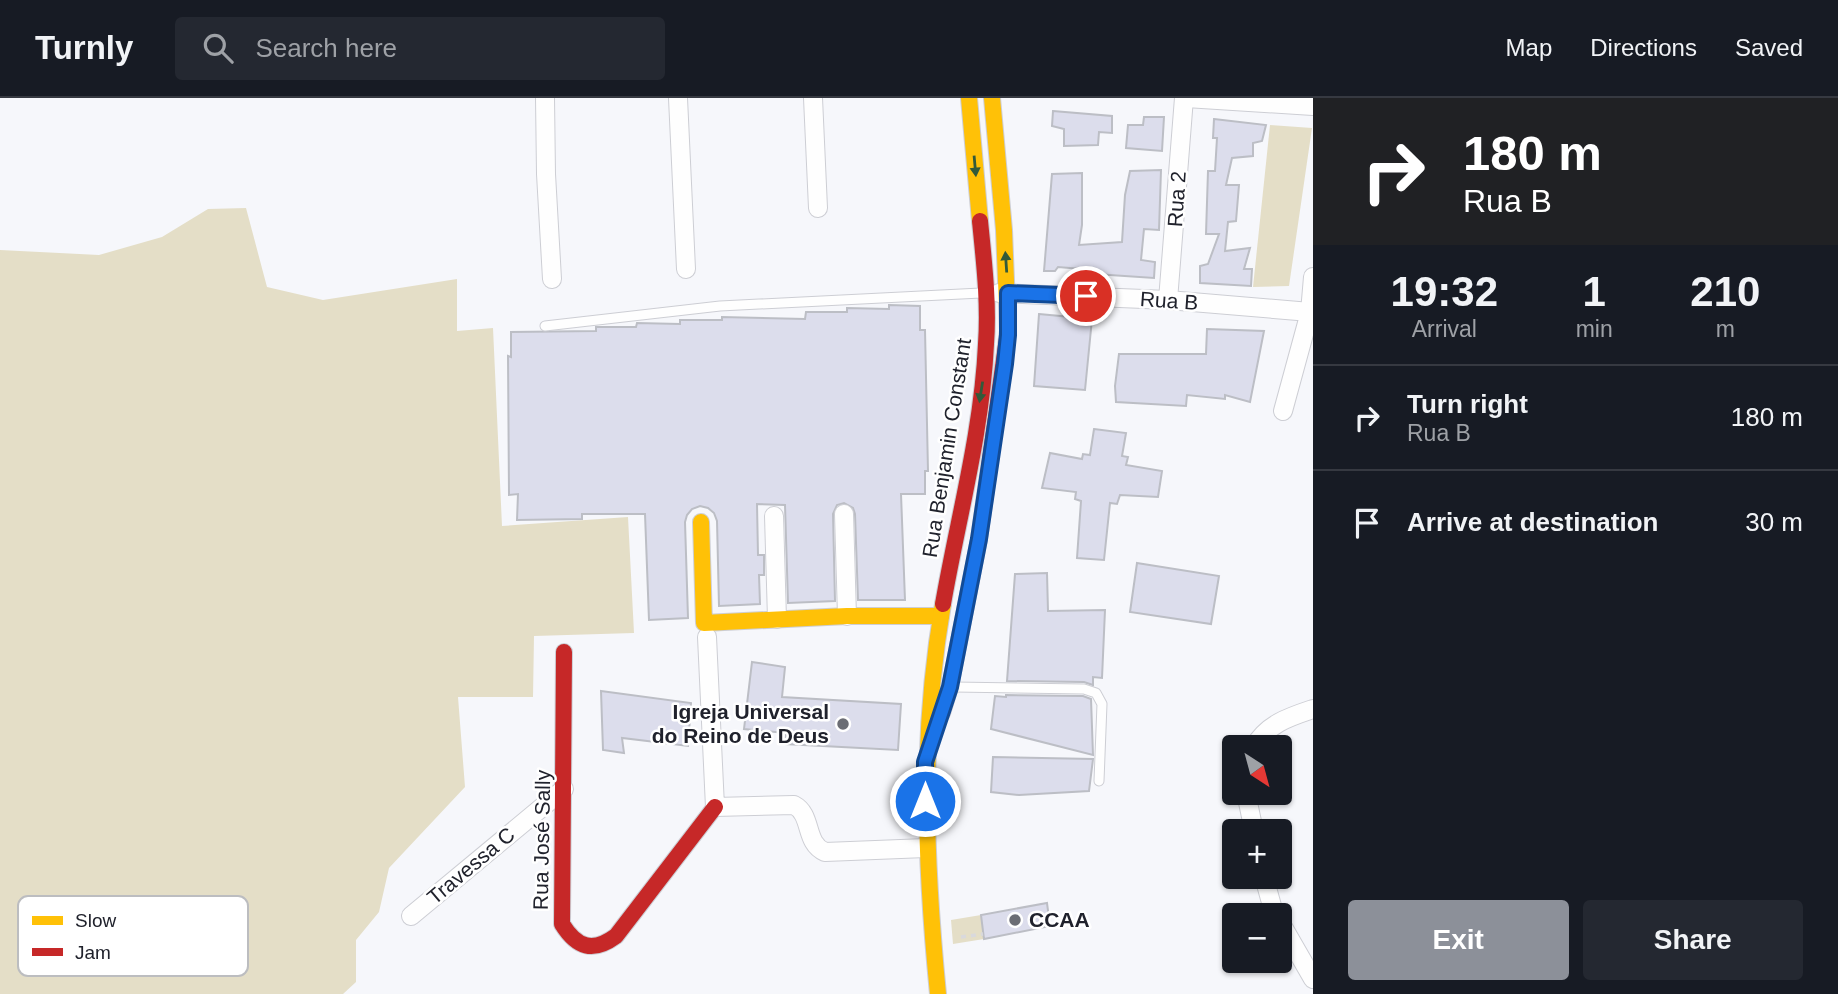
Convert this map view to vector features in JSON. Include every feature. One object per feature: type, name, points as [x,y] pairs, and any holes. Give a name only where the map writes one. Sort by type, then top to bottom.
[{"type":"main road","name":"Rua Benjamin Constant","points":[[938,994],[926,848],[925,762],[931,686],[941,616],[986,362],[987,293],[969,98]]},
{"type":"main road","name":"Rua Benjamin Constant","points":[[925,762],[950,687],[979,539],[1008,335],[1008,293],[992,98]]},
{"type":"main road","points":[[701,522],[704,623],[941,616]]},
{"type":"main road","name":"Rua José Sally","points":[[564,652],[562,924],[569,936],[584,946],[600,946],[616,936],[715,807]]},
{"type":"street","points":[[545,98],[552,279]]},
{"type":"street","points":[[678,98],[686,269]]},
{"type":"street","points":[[813,98],[818,208]]},
{"type":"street","points":[[1185,98],[1313,106]]},
{"type":"street","name":"Rua 2","points":[[1168,300],[1185,98]]},
{"type":"street","points":[[1283,411],[1310,312],[1313,277]]},
{"type":"street","name":"Rua B","points":[[987,293],[1168,300],[1310,312]]},
{"type":"street","points":[[844,514],[847,617]]},
{"type":"street","points":[[774,516],[777,619]]},
{"type":"street","points":[[706,637],[715,807],[794,805],[803,811],[813,844],[825,852],[926,848]]},
{"type":"street","points":[[1262,735],[1276,722],[1313,709]]},
{"type":"street","name":"Travessa C","points":[[411,916],[564,789]]},
{"type":"street","points":[[1292,943],[1313,979]]},
{"type":"lane","points":[[545,326],[720,306],[987,293]]},
{"type":"lane","points":[[931,686],[1084,689],[1096,693],[1102,704],[1099,781]]},
{"type":"path","points":[[961,937],[983,934]]},
{"type":"shaded area","points":[[1270,125],[1312,128],[1289,286],[1253,287]]},
{"type":"shaded area","points":[[246,208],[267,287],[323,300],[457,279],[457,331],[493,328],[502,526],[628,517],[634,633],[534,636],[533,697],[458,697],[465,787],[389,868],[379,912],[356,940],[356,982],[343,994],[0,994],[0,250],[99,255],[162,237],[208,209]]},
{"type":"shaded area","points":[[981,915],[984,939],[953,944],[951,920]]},
{"type":"building","points":[[1053,111],[1112,116],[1112,133],[1099,132],[1098,145],[1064,146],[1064,129],[1052,126]]},
{"type":"building","points":[[1144,117],[1164,117],[1162,151],[1126,148],[1128,125],[1143,125]]},
{"type":"building","points":[[1214,119],[1266,125],[1262,141],[1253,143],[1253,156],[1232,158],[1226,185],[1239,185],[1236,221],[1228,222],[1225,251],[1250,248],[1244,269],[1252,269],[1251,286],[1200,283],[1200,266],[1208,264],[1219,234],[1206,234],[1208,171],[1215,171],[1217,138],[1213,138]]},
{"type":"building","points":[[1161,170],[1159,230],[1144,229],[1141,260],[1155,262],[1154,278],[1095,274],[1094,270],[1058,267],[1055,271],[1044,271],[1052,174],[1082,173],[1082,225],[1079,245],[1122,242],[1125,195],[1130,171]]},
{"type":"building","points":[[889,305],[920,306],[920,330],[925,330],[928,471],[925,471],[925,494],[901,494],[905,600],[858,600],[855,514],[853,508],[844,503],[837,505],[833,514],[835,601],[788,603],[785,505],[757,504],[758,555],[764,555],[764,575],[759,575],[760,604],[719,606],[717,521],[708,508],[700,506],[692,509],[685,522],[688,618],[649,620],[645,514],[582,514],[582,519],[517,520],[518,494],[509,495],[508,356],[511,357],[511,332],[596,331],[596,327],[636,327],[637,323],[680,324],[680,320],[722,320],[722,317],[805,319],[806,312],[847,312],[847,308],[889,309]]},
{"type":"building","points":[[1039,314],[1092,319],[1085,390],[1034,386]]},
{"type":"building","points":[[1207,329],[1264,331],[1250,402],[1225,395],[1225,399],[1187,395],[1186,406],[1116,402],[1119,354],[1206,354]]},
{"type":"building","points":[[1094,429],[1126,433],[1122,456],[1128,457],[1126,465],[1162,471],[1158,497],[1120,495],[1117,504],[1110,503],[1104,560],[1077,558],[1081,501],[1075,499],[1076,492],[1042,488],[1050,453],[1082,459],[1083,454],[1090,455]]},
{"type":"building","points":[[1137,563],[1219,576],[1211,624],[1130,612]]},
{"type":"building","points":[[1047,573],[1048,611],[1105,610],[1102,678],[1093,677],[1093,685],[1084,682],[1007,681],[1015,574]]},
{"type":"building","name":"Igreja Universal do Reino de Deus","points":[[752,662],[785,667],[782,697],[901,704],[898,750],[785,744],[786,733],[744,729]]},
{"type":"building","points":[[601,691],[691,703],[688,746],[622,738],[624,753],[603,750]]},
{"type":"building","points":[[995,696],[1083,696],[1091,699],[1093,755],[991,729]]},
{"type":"building","points":[[993,757],[1093,759],[1089,791],[1019,795],[991,792]]},
{"type":"building","name":"CCAA","points":[[1047,903],[1050,926],[984,939],[981,915]]},
{"type":"traffic: slow","points":[[969,98],[980,221]]},
{"type":"traffic: slow","points":[[992,98],[1004,230],[1008,331]]},
{"type":"traffic: slow","points":[[701,522],[704,623],[847,616],[941,616]]},
{"type":"traffic: slow","points":[[938,994],[930,896],[927,799],[931,702],[943,604]]},
{"type":"traffic: jam","points":[[943,604],[975,442],[984,377],[987,313],[980,221]]},
{"type":"traffic: jam","points":[[942,713],[950,687],[979,539],[1008,331]]},
{"type":"traffic: jam","points":[[564,652],[562,924],[568,932],[580,943],[593,946],[616,936],[715,807]]},
{"type":"place","name":"Igreja Universal do Reino de Deus","points":[[843,724]]},
{"type":"place","name":"CCAA","points":[[1015,920]]},
{"type":"route","points":[[925,801],[925,762],[950,687],[992,460],[1008,335],[1008,293],[1086,296]]}]
